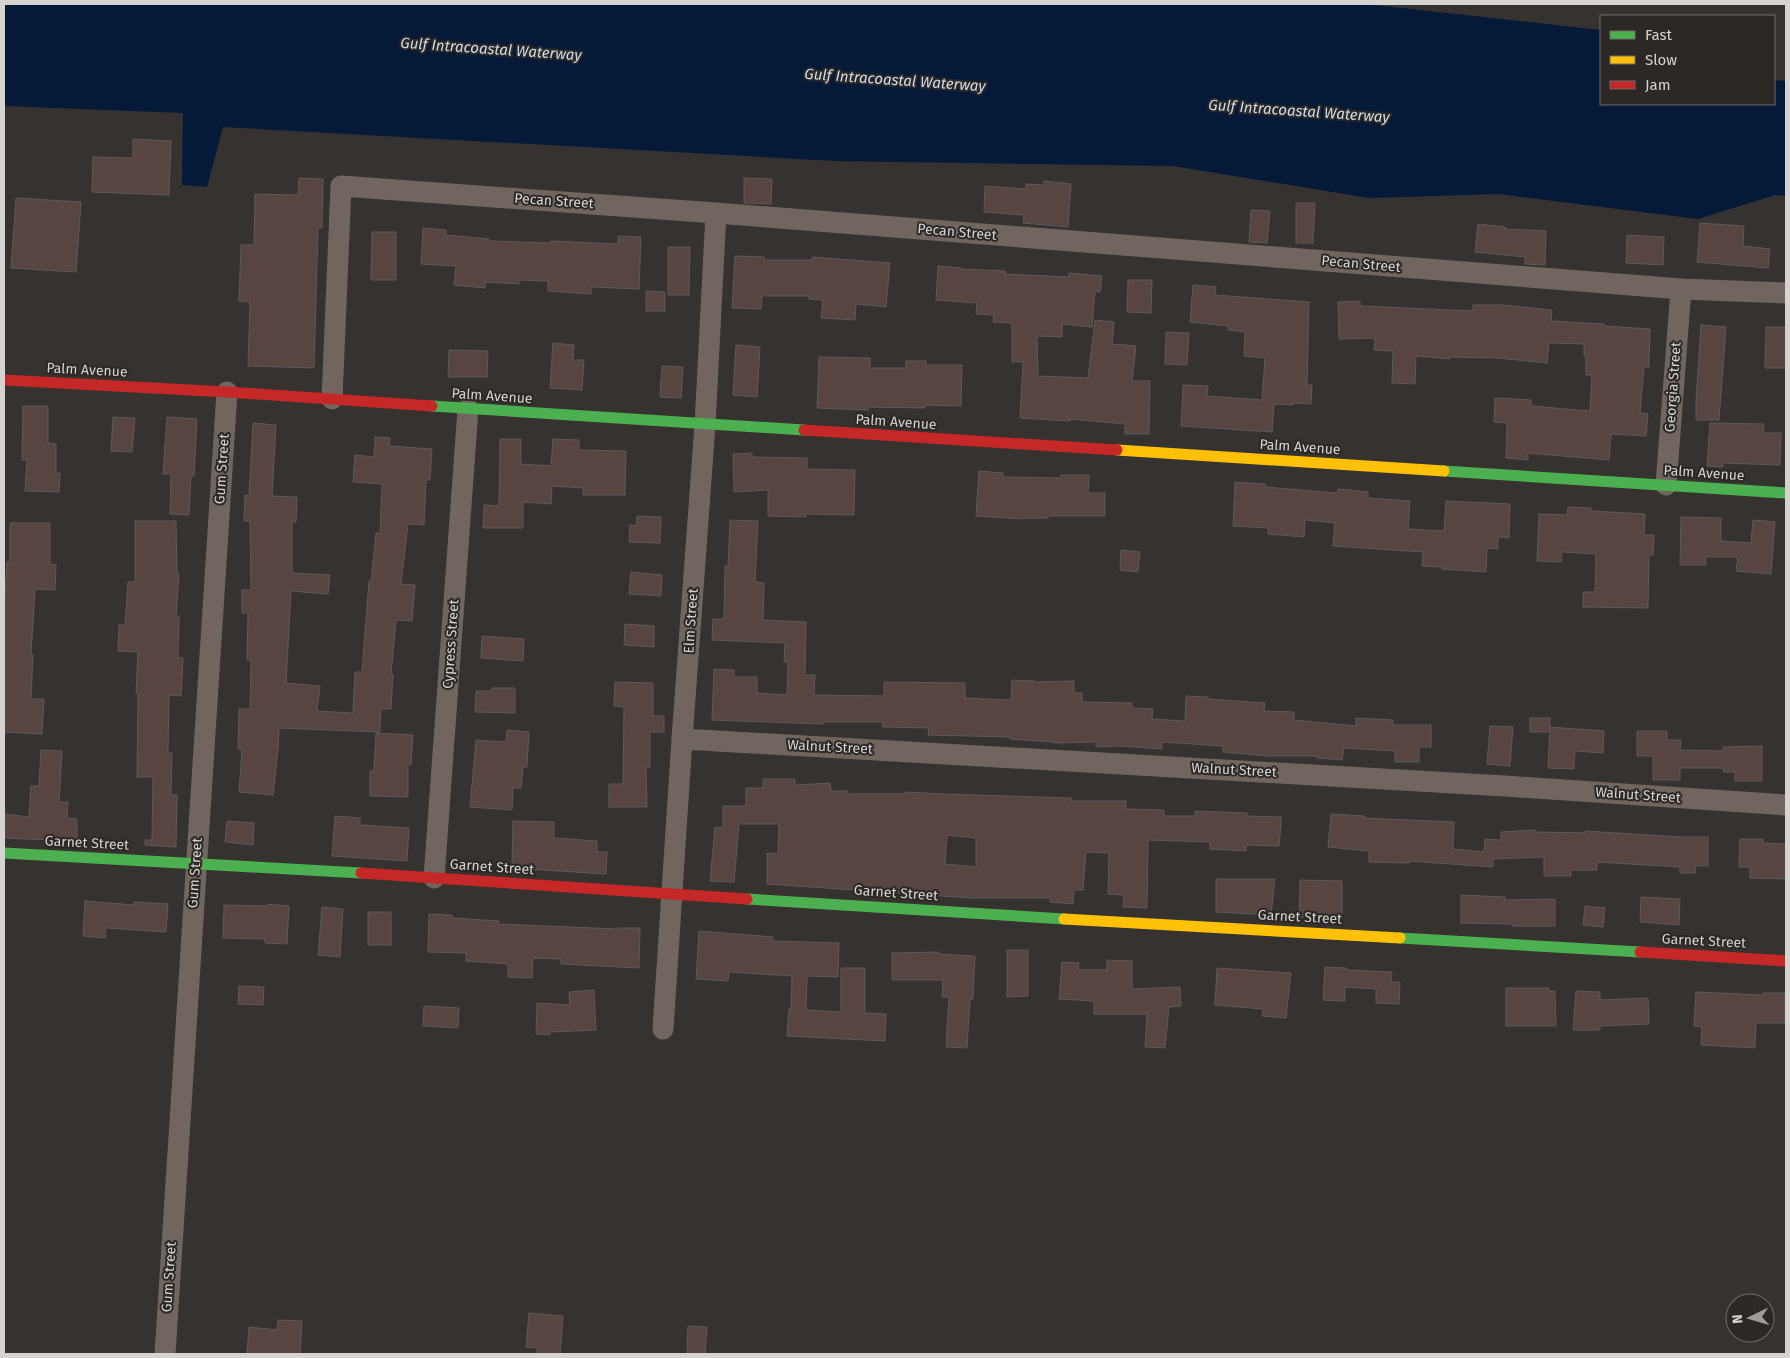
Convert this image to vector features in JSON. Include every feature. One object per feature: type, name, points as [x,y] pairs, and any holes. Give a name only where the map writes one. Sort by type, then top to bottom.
[{"type":"street","name":"Pecan Street","points":[[332,399],[341,186],[716,213],[1681,289],[1786,293]]},
{"type":"street","name":"Elm Street","points":[[663,1029],[705,425],[716,213]]},
{"type":"street","name":"Georgia Street","points":[[1666,485],[1681,289]]},
{"type":"street","name":"Palm Avenue","points":[[4,380],[227,392],[705,425],[1786,493]]},
{"type":"street","name":"Gum Street","points":[[165,1354],[227,392]]},
{"type":"street","name":"Cypress Street","points":[[434,878],[468,409]]},
{"type":"street","name":"Walnut Street","points":[[682,739],[1505,786],[1786,805]]},
{"type":"street","name":"Garnet Street","points":[[4,853],[1786,961]]},
{"type":"water","name":"Gulf Intracoastal Waterway","points":[[4,4],[1365,4],[1600,30],[1600,105],[1775,105],[1775,80],[1786,81],[1786,196],[1775,195],[1698,219],[1498,194],[1369,198],[1173,166],[835,161],[223,127],[207,187],[182,185],[183,113],[4,106]]},
{"type":"building","points":[[133,139],[171,141],[169,195],[92,192],[93,157],[133,158]]},
{"type":"building","points":[[299,178],[323,179],[322,228],[318,228],[314,368],[248,366],[250,302],[239,301],[241,245],[254,245],[255,194],[298,195]]},
{"type":"building","points":[[744,178],[772,179],[771,204],[744,203]]},
{"type":"building","points":[[1044,181],[1071,184],[1068,227],[1023,223],[1024,215],[984,212],[985,186],[1026,189],[1026,184],[1044,185]]},
{"type":"building","points":[[16,198],[81,202],[76,272],[11,268]]},
{"type":"building","points":[[1296,203],[1315,203],[1313,243],[1296,243]]},
{"type":"building","points":[[1251,210],[1270,211],[1267,243],[1249,242]]},
{"type":"building","points":[[1700,223],[1744,226],[1743,246],[1770,249],[1768,268],[1697,262]]},
{"type":"building","points":[[1478,224],[1505,227],[1505,229],[1546,231],[1545,265],[1525,264],[1525,257],[1475,252]]},
{"type":"building","points":[[423,228],[446,230],[446,235],[489,239],[489,241],[618,244],[618,236],[641,237],[639,289],[591,287],[591,294],[548,291],[548,281],[519,280],[519,284],[485,282],[485,288],[454,285],[456,266],[421,264]]},
{"type":"building","points":[[372,232],[396,232],[396,280],[371,280]]},
{"type":"building","points":[[1627,235],[1664,237],[1663,265],[1626,263]]},
{"type":"building","points":[[668,247],[690,247],[689,295],[668,295]]},
{"type":"building","points":[[735,256],[764,257],[764,260],[812,260],[812,257],[890,263],[886,307],[856,304],[855,320],[821,318],[823,300],[809,299],[809,296],[762,296],[761,309],[732,308]]},
{"type":"building","points":[[938,266],[1005,271],[1005,274],[1069,277],[1069,273],[1102,276],[1100,292],[1095,291],[1092,327],[1062,324],[1062,337],[1037,336],[1038,376],[1088,378],[1095,320],[1114,322],[1112,344],[1136,346],[1132,381],[1150,381],[1149,434],[1125,434],[1125,424],[1070,419],[1070,421],[1020,418],[1023,362],[1012,362],[1012,323],[993,322],[994,315],[976,314],[977,303],[936,300]]},
{"type":"building","points":[[1128,280],[1152,280],[1151,313],[1127,312]]},
{"type":"building","points":[[1193,285],[1216,287],[1215,295],[1309,302],[1307,385],[1312,385],[1311,404],[1274,404],[1272,432],[1181,426],[1183,385],[1208,386],[1207,396],[1262,400],[1265,358],[1244,356],[1245,332],[1228,330],[1228,326],[1190,322]]},
{"type":"building","points":[[646,291],[665,292],[665,311],[646,311]]},
{"type":"building","points":[[1360,301],[1360,306],[1473,311],[1473,305],[1502,305],[1552,310],[1551,321],[1650,329],[1649,367],[1644,367],[1640,413],[1648,414],[1646,436],[1611,434],[1609,460],[1528,453],[1528,460],[1506,458],[1507,423],[1494,422],[1495,398],[1531,400],[1531,406],[1590,411],[1592,375],[1586,375],[1584,344],[1549,343],[1547,363],[1498,358],[1450,357],[1450,359],[1416,356],[1415,384],[1392,383],[1393,351],[1374,350],[1375,338],[1339,339],[1338,302]]},
{"type":"building","points":[[1701,325],[1726,327],[1719,420],[1696,420]]},
{"type":"building","points":[[1766,327],[1786,327],[1786,368],[1765,368]]},
{"type":"building","points":[[1166,332],[1189,333],[1187,365],[1165,364]]},
{"type":"building","points":[[553,343],[574,345],[573,360],[584,360],[582,390],[550,388]]},
{"type":"building","points":[[736,345],[760,347],[757,397],[733,395]]},
{"type":"building","points":[[449,350],[488,351],[487,377],[448,377]]},
{"type":"building","points":[[819,357],[870,358],[870,368],[906,368],[906,361],[926,361],[926,365],[962,365],[961,406],[925,405],[925,408],[868,407],[868,410],[817,408]]},
{"type":"building","points":[[662,366],[683,367],[681,398],[660,397]]},
{"type":"building","points":[[23,406],[48,406],[48,443],[56,444],[56,473],[60,473],[59,492],[25,491],[27,460],[22,460]]},
{"type":"building","points":[[113,417],[135,418],[132,452],[111,451]]},
{"type":"building","points":[[167,417],[197,419],[194,476],[191,476],[189,515],[170,514],[171,474],[163,474]]},
{"type":"building","points":[[253,423],[276,425],[272,496],[297,497],[296,522],[292,522],[292,573],[330,575],[328,594],[291,591],[286,683],[320,686],[317,711],[353,713],[355,672],[362,672],[369,581],[371,581],[376,533],[380,534],[382,484],[353,482],[355,455],[374,457],[375,437],[390,438],[389,446],[432,449],[430,480],[426,480],[424,525],[408,524],[401,584],[415,585],[412,621],[396,620],[391,674],[393,674],[391,709],[381,709],[380,732],[279,728],[273,795],[239,792],[242,749],[238,749],[239,709],[250,709],[251,660],[247,660],[248,613],[242,613],[242,590],[251,590],[250,521],[244,521],[245,495],[249,496]]},
{"type":"building","points":[[1710,423],[1764,424],[1763,433],[1781,433],[1780,465],[1723,463],[1723,467],[1707,466]]},
{"type":"building","points":[[500,439],[521,439],[521,464],[551,466],[553,439],[579,440],[579,450],[626,451],[625,495],[583,495],[583,488],[552,486],[551,504],[523,502],[523,528],[483,528],[484,505],[499,506]]},
{"type":"building","points":[[752,453],[752,457],[807,458],[807,469],[855,470],[854,515],[806,514],[806,517],[768,516],[768,490],[734,492],[733,454]]},
{"type":"building","points":[[979,471],[1003,473],[1003,477],[1061,478],[1061,475],[1089,475],[1088,493],[1105,493],[1105,516],[1048,516],[1048,518],[1022,519],[976,516]]},
{"type":"building","points":[[1235,482],[1265,484],[1265,487],[1337,493],[1338,489],[1368,492],[1368,498],[1410,501],[1408,529],[1444,531],[1446,501],[1510,504],[1509,538],[1498,537],[1498,549],[1487,548],[1486,572],[1422,566],[1423,552],[1333,546],[1335,523],[1305,520],[1304,537],[1268,534],[1268,528],[1233,526]]},
{"type":"building","points":[[1568,507],[1591,508],[1591,511],[1645,514],[1644,535],[1654,535],[1653,555],[1649,555],[1648,608],[1583,607],[1583,592],[1595,592],[1596,554],[1562,552],[1561,562],[1537,561],[1539,514],[1567,515]]},
{"type":"building","points":[[637,516],[661,517],[660,543],[629,542],[630,525],[636,526]]},
{"type":"building","points":[[1681,517],[1721,518],[1721,541],[1751,543],[1753,520],[1775,522],[1771,574],[1736,571],[1738,557],[1706,557],[1706,565],[1680,565]]},
{"type":"building","points":[[730,520],[758,521],[755,582],[764,583],[763,620],[806,622],[805,675],[815,675],[814,695],[884,696],[884,682],[965,683],[965,698],[1011,700],[1012,680],[1035,682],[1074,681],[1074,693],[1082,693],[1082,702],[1132,703],[1132,708],[1153,709],[1152,719],[1185,721],[1186,696],[1208,697],[1208,699],[1265,703],[1264,711],[1294,712],[1294,720],[1356,726],[1356,718],[1393,720],[1393,725],[1431,725],[1431,747],[1419,747],[1419,762],[1395,762],[1395,751],[1344,748],[1342,760],[1317,758],[1317,756],[1267,756],[1223,752],[1223,746],[1162,742],[1162,749],[1119,746],[1096,747],[1096,742],[1054,743],[1010,739],[1010,737],[928,735],[929,728],[882,727],[883,722],[823,722],[823,724],[712,720],[714,669],[734,670],[734,677],[757,677],[757,693],[787,695],[788,662],[784,662],[785,643],[712,640],[713,619],[724,619],[725,566],[728,566]]},
{"type":"building","points":[[135,521],[176,521],[177,574],[179,574],[176,616],[179,616],[178,658],[183,658],[181,696],[169,695],[168,753],[172,753],[171,795],[177,795],[176,847],[145,845],[145,840],[152,840],[153,777],[137,777],[138,693],[136,693],[138,652],[118,651],[119,625],[125,625],[128,582],[135,582]]},
{"type":"building","points":[[10,523],[50,523],[50,564],[56,565],[55,590],[35,589],[31,654],[33,655],[31,699],[44,699],[42,734],[4,732],[4,612],[7,562],[10,562]]},
{"type":"building","points":[[1121,550],[1140,552],[1138,572],[1120,570]]},
{"type":"building","points":[[631,572],[662,575],[661,596],[629,594]]},
{"type":"building","points":[[625,624],[654,626],[654,647],[624,645]]},
{"type":"building","points":[[482,636],[524,639],[523,661],[481,658]]},
{"type":"building","points":[[615,682],[653,683],[653,716],[664,716],[664,732],[650,732],[650,767],[646,767],[647,807],[609,807],[609,784],[623,784],[624,707],[614,706]]},
{"type":"building","points":[[492,688],[515,688],[515,713],[475,712],[476,691],[491,691]]},
{"type":"building","points":[[1530,718],[1550,718],[1550,732],[1530,732]]},
{"type":"building","points":[[1490,726],[1513,727],[1510,766],[1487,764]]},
{"type":"building","points":[[1550,727],[1604,731],[1603,753],[1575,751],[1574,769],[1548,768]]},
{"type":"building","points":[[507,730],[529,732],[527,767],[523,767],[521,788],[513,788],[512,810],[470,807],[476,740],[506,742]]},
{"type":"building","points":[[1637,731],[1667,731],[1667,740],[1681,740],[1680,750],[1723,751],[1723,747],[1762,746],[1762,781],[1735,781],[1735,772],[1723,772],[1723,768],[1680,768],[1680,780],[1653,780],[1653,756],[1637,756]]},
{"type":"building","points":[[376,733],[413,735],[411,765],[408,764],[408,797],[370,796],[370,771],[374,771]]},
{"type":"building","points":[[41,750],[62,751],[59,802],[68,802],[67,818],[77,819],[77,841],[4,838],[4,814],[29,817],[31,786],[39,786]]},
{"type":"building","points":[[763,779],[795,779],[795,785],[830,783],[831,791],[848,791],[848,794],[905,794],[905,792],[1071,798],[1071,801],[1126,801],[1126,809],[1164,810],[1164,816],[1195,816],[1195,811],[1247,813],[1247,816],[1281,817],[1279,846],[1246,845],[1246,851],[1210,849],[1210,842],[1148,840],[1147,908],[1123,907],[1124,895],[1108,894],[1109,853],[1086,852],[1083,890],[1074,890],[1073,904],[1050,902],[1050,898],[972,898],[767,884],[767,853],[778,854],[779,824],[739,824],[734,882],[710,881],[715,827],[723,828],[723,806],[746,806],[746,788],[763,788]],"holes":[[[947,835],[976,838],[976,867],[945,864]]]},
{"type":"building","points":[[1331,814],[1364,816],[1364,818],[1454,822],[1453,849],[1484,852],[1485,839],[1501,840],[1501,832],[1536,830],[1536,832],[1585,833],[1585,831],[1708,837],[1708,866],[1696,866],[1695,873],[1680,873],[1680,867],[1597,862],[1597,870],[1571,870],[1571,876],[1544,876],[1544,857],[1493,859],[1493,867],[1409,861],[1409,863],[1369,862],[1369,851],[1328,847]]},
{"type":"building","points":[[335,816],[360,818],[360,825],[409,828],[407,861],[332,856]]},
{"type":"building","points":[[227,821],[254,823],[253,845],[225,842]]},
{"type":"building","points":[[513,821],[554,822],[554,838],[597,841],[597,852],[607,852],[606,874],[512,868]]},
{"type":"building","points":[[1740,839],[1763,839],[1763,843],[1786,844],[1786,879],[1750,878],[1750,867],[1739,867]]},
{"type":"building","points":[[1216,879],[1275,879],[1271,915],[1216,912]]},
{"type":"building","points":[[1300,880],[1342,881],[1342,919],[1299,917]]},
{"type":"building","points":[[1461,895],[1505,897],[1505,900],[1555,899],[1555,926],[1461,923]]},
{"type":"building","points":[[1641,897],[1680,899],[1679,925],[1640,922]]},
{"type":"building","points":[[85,901],[134,905],[134,902],[168,904],[166,932],[106,928],[105,938],[83,936]]},
{"type":"building","points":[[268,904],[289,906],[287,944],[265,943],[265,939],[223,938],[224,905],[268,906]]},
{"type":"building","points":[[1585,906],[1605,908],[1603,927],[1583,925]]},
{"type":"building","points":[[322,907],[343,909],[340,957],[318,955]]},
{"type":"building","points":[[368,912],[391,912],[391,945],[368,945]]},
{"type":"building","points":[[429,914],[452,915],[452,918],[499,921],[498,924],[618,929],[640,928],[639,968],[561,964],[561,959],[533,958],[532,978],[508,977],[508,964],[466,961],[466,953],[428,952]]},
{"type":"building","points":[[699,931],[773,937],[772,941],[839,943],[838,977],[807,976],[806,1010],[841,1012],[841,968],[865,968],[865,1013],[886,1014],[885,1041],[787,1036],[789,1009],[791,1009],[792,976],[729,972],[728,981],[696,979]]},
{"type":"building","points":[[1007,950],[1028,950],[1028,996],[1007,997]]},
{"type":"building","points":[[938,952],[938,954],[975,956],[973,999],[970,999],[967,1048],[946,1047],[949,997],[942,997],[943,980],[892,980],[892,953]]},
{"type":"building","points":[[1107,960],[1132,961],[1132,989],[1180,987],[1181,1006],[1169,1007],[1165,1048],[1145,1047],[1147,1014],[1094,1014],[1094,1001],[1059,999],[1062,962],[1079,963],[1078,970],[1107,970]]},
{"type":"building","points":[[1325,967],[1392,972],[1391,982],[1400,982],[1399,1004],[1376,1003],[1376,989],[1345,987],[1345,1001],[1323,1000]]},
{"type":"building","points":[[1217,968],[1291,973],[1286,1018],[1262,1016],[1263,1009],[1215,1005]]},
{"type":"building","points":[[239,986],[264,987],[263,1005],[238,1004]]},
{"type":"building","points":[[1506,988],[1549,988],[1549,991],[1555,991],[1556,1026],[1506,1026]]},
{"type":"building","points":[[594,990],[596,1030],[550,1032],[550,1035],[536,1034],[537,1003],[570,1005],[569,992]]},
{"type":"building","points":[[1576,991],[1600,992],[1600,1000],[1648,998],[1649,1024],[1600,1026],[1600,1030],[1573,1030]]},
{"type":"building","points":[[1696,992],[1763,995],[1763,993],[1785,993],[1785,1023],[1756,1023],[1755,1048],[1701,1045],[1702,1027],[1694,1026]]},
{"type":"building","points":[[424,1006],[459,1008],[458,1028],[423,1026]]},
{"type":"building","points":[[529,1313],[563,1316],[560,1354],[537,1354],[537,1348],[526,1347]]},
{"type":"building","points":[[278,1320],[302,1321],[300,1354],[247,1354],[249,1327],[277,1330]]},
{"type":"building","points":[[688,1326],[707,1327],[705,1354],[687,1354]]},
{"type":"traffic: fast","points":[[432,406],[804,430]]},
{"type":"traffic: fast","points":[[1444,471],[1786,493]]},
{"type":"traffic: fast","points":[[4,853],[361,873]]},
{"type":"traffic: fast","points":[[747,899],[1064,919]]},
{"type":"traffic: fast","points":[[1400,938],[1640,952]]},
{"type":"traffic: slow","points":[[1117,450],[1444,471]]},
{"type":"traffic: slow","points":[[1064,919],[1400,938]]},
{"type":"traffic: jam","points":[[4,380],[227,392],[432,406]]},
{"type":"traffic: jam","points":[[804,430],[1117,450]]},
{"type":"traffic: jam","points":[[361,873],[747,899]]},
{"type":"traffic: jam","points":[[1640,952],[1786,961]]}]
